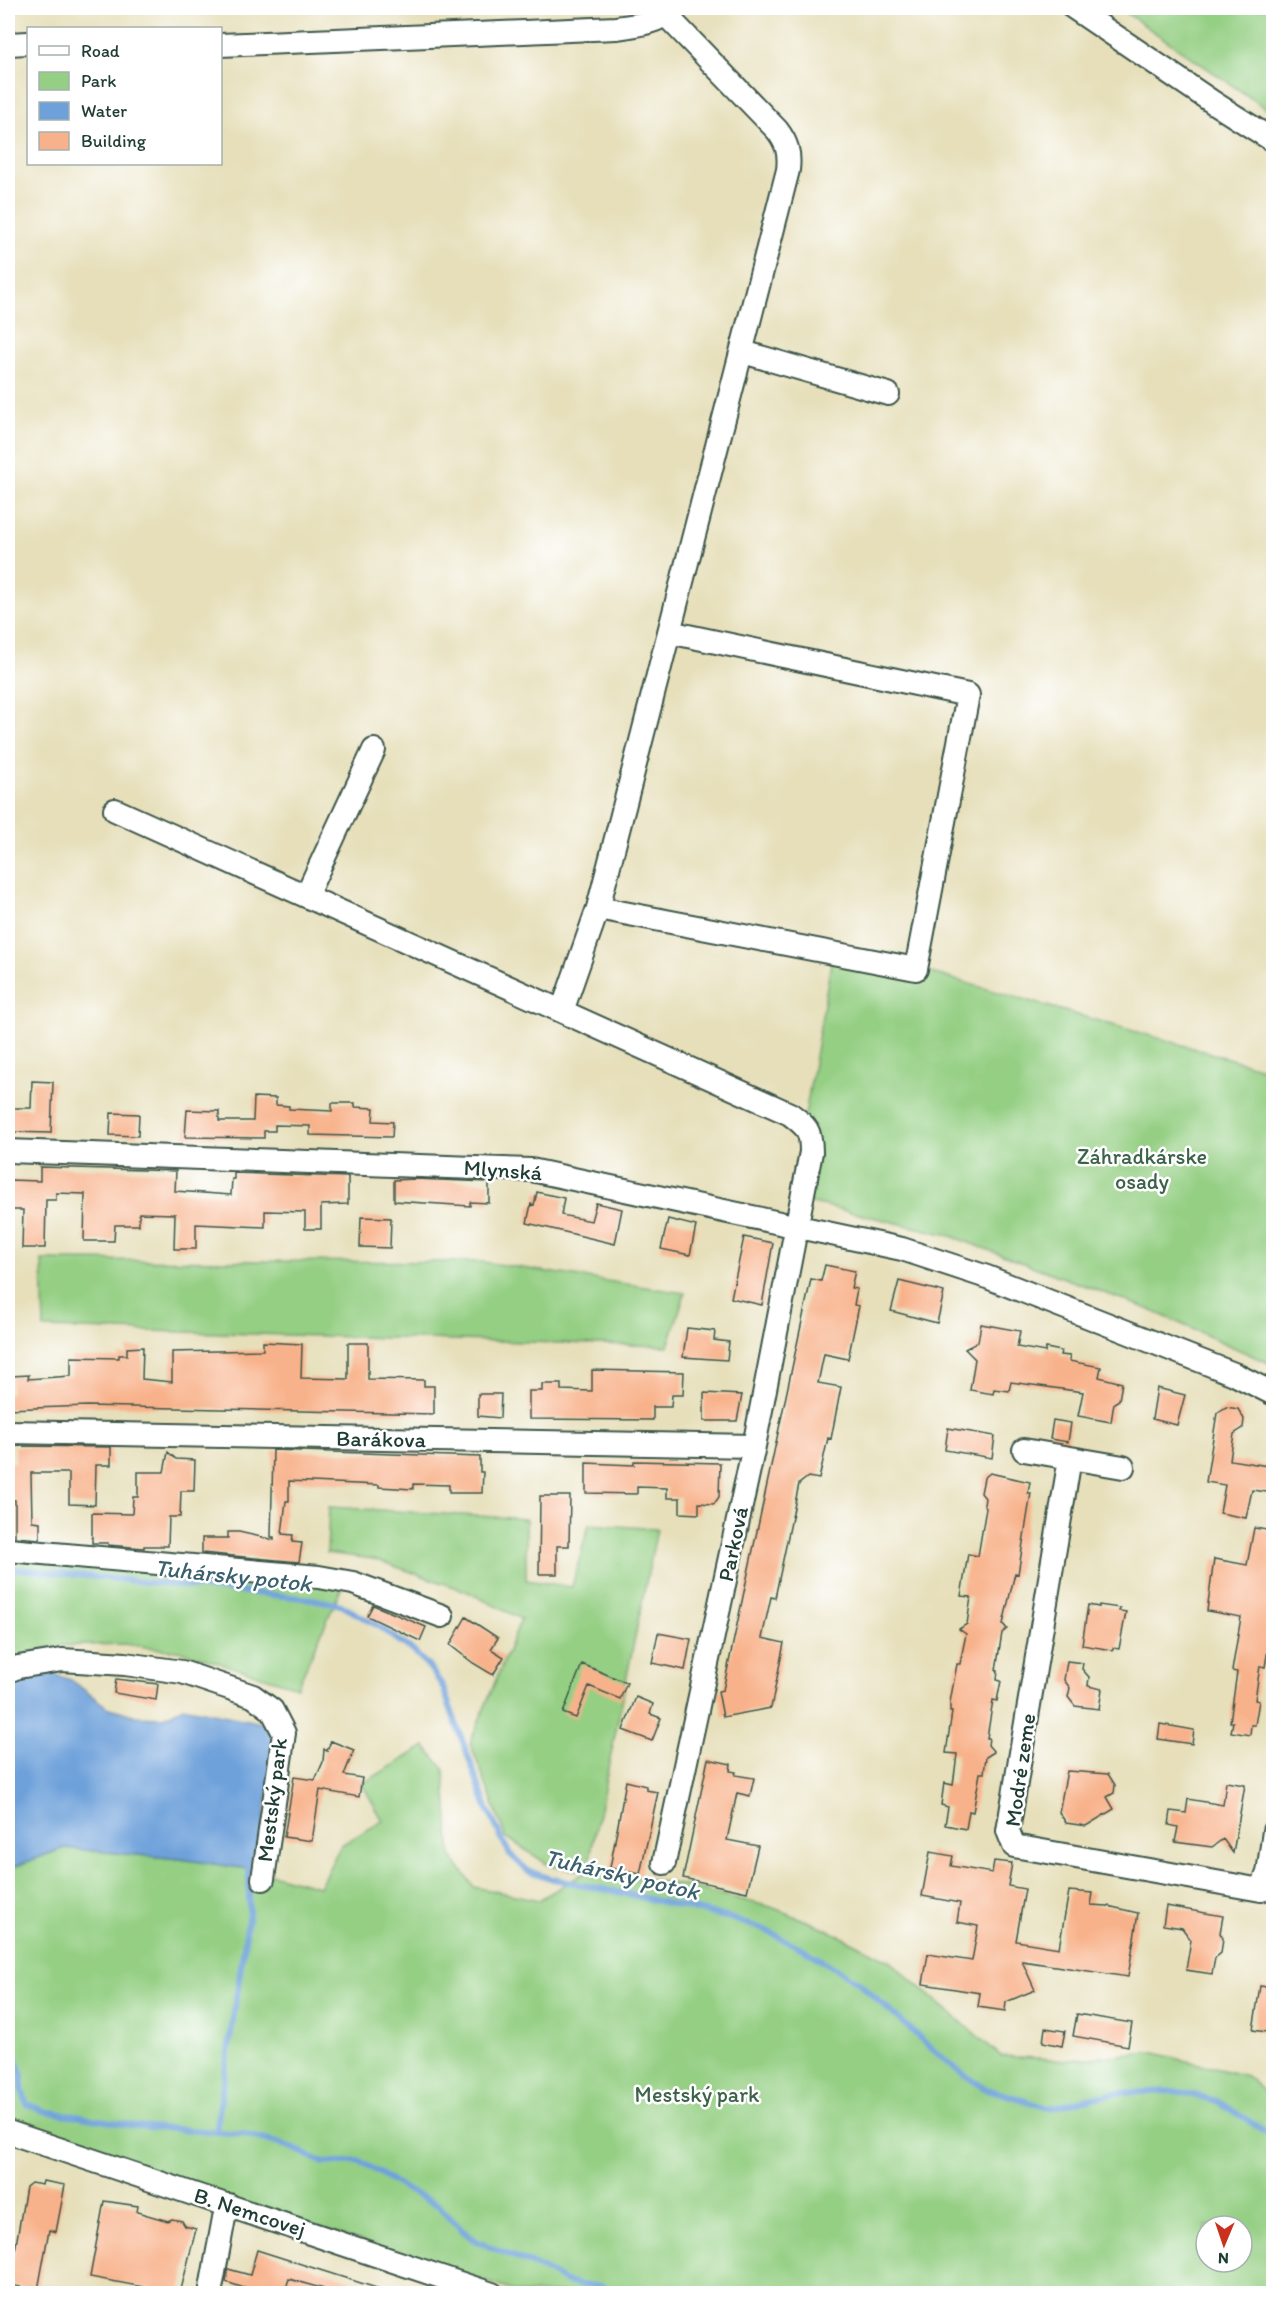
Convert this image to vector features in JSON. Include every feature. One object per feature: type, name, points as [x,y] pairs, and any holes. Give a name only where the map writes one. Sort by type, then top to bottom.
[{"type":"street","points":[[1074,8],[1274,141]]},
{"type":"street","points":[[115,810],[562,1011],[598,908],[788,170],[790,154],[777,130],[670,11],[649,23],[616,28],[222,45]]},
{"type":"street","points":[[8,45],[27,43]]},
{"type":"street","points":[[743,352],[888,394]]},
{"type":"street","points":[[598,908],[916,969],[968,695],[669,632]]},
{"type":"street","points":[[306,896],[374,750]]},
{"type":"street","name":"Parková","points":[[562,1011],[790,1114],[806,1126],[811,1137],[811,1152],[754,1446],[664,1863]]},
{"type":"street","name":"Mlynská","points":[[8,1151],[531,1170],[796,1224],[903,1249],[987,1277],[1234,1374],[1274,1394]]},
{"type":"street","name":"Barákova","points":[[8,1432],[754,1446]]},
{"type":"street","points":[[1024,1450],[1123,1467]]},
{"type":"street","name":"Modré zeme","points":[[1070,1458],[1008,1831],[1014,1846],[1267,1896],[1274,1831]]},
{"type":"street","points":[[8,1550],[319,1577],[353,1583],[442,1616]]},
{"type":"street","name":"Mestský park","points":[[8,1671],[18,1667],[62,1660],[125,1664],[182,1672],[253,1696],[272,1710],[284,1733],[263,1879]]},
{"type":"street","name":"B. Nemcovej","points":[[8,2132],[492,2294]]},
{"type":"street","points":[[210,2294],[224,2218],[229,2205]]},
{"type":"green space","points":[[1119,8],[1273,8],[1273,113]]},
{"type":"green space","name":"Záhradkárske osady","points":[[834,945],[1273,1071],[1273,1365],[1148,1309],[948,1235],[791,1198]]},
{"type":"green space","points":[[42,1260],[483,1262],[685,1293],[668,1346],[44,1328]]},
{"type":"green space","name":"Mestský park","points":[[329,1507],[526,1519],[526,1580],[572,1587],[589,1524],[657,1529],[587,1872],[624,1875],[681,1885],[771,1907],[822,1927],[888,1960],[1001,2056],[1070,2060],[1151,2052],[1246,2076],[1273,2099],[1273,2293],[520,2293],[8,2126],[8,1869],[64,1848],[180,1859],[256,1870],[319,1887],[341,1845],[383,1821],[362,1784],[425,1746],[444,1769],[451,1856],[474,1887],[539,1900],[586,1872],[547,1864],[506,1837],[470,1743],[521,1619],[466,1591],[374,1559],[327,1553]]},
{"type":"green space","points":[[8,1554],[343,1585],[297,1687],[184,1652],[124,1644],[54,1646],[8,1659]]},
{"type":"water","points":[[41,1670],[71,1680],[107,1707],[136,1716],[164,1717],[183,1707],[262,1723],[276,1742],[256,1870],[180,1859],[64,1848],[8,1869],[8,1680]]},
{"type":"building","points":[[32,1081],[53,1082],[51,1133],[8,1132],[8,1108],[31,1108]]},
{"type":"building","points":[[254,1097],[276,1098],[276,1105],[289,1106],[289,1109],[332,1111],[332,1103],[355,1103],[355,1107],[374,1108],[373,1121],[393,1122],[392,1137],[310,1135],[310,1126],[275,1125],[275,1131],[264,1131],[264,1138],[185,1137],[187,1110],[219,1111],[219,1121],[253,1121]]},
{"type":"building","points":[[111,1113],[139,1114],[138,1136],[110,1135]]},
{"type":"building","points":[[40,1167],[176,1171],[175,1191],[231,1195],[234,1173],[348,1177],[348,1204],[321,1205],[321,1229],[305,1229],[305,1212],[265,1211],[265,1227],[196,1224],[196,1249],[174,1249],[175,1214],[139,1213],[139,1225],[115,1225],[114,1241],[84,1241],[85,1194],[56,1193],[56,1200],[46,1200],[45,1248],[22,1248],[23,1210],[8,1210],[8,1180],[40,1181]]},
{"type":"building","points":[[394,1180],[489,1182],[489,1203],[470,1202],[470,1206],[394,1201]]},
{"type":"building","points":[[537,1192],[564,1198],[561,1215],[591,1221],[596,1203],[622,1209],[615,1244],[527,1223],[531,1204],[534,1205]]},
{"type":"building","points":[[361,1217],[391,1218],[390,1248],[360,1247]]},
{"type":"building","points":[[668,1219],[696,1226],[690,1255],[661,1249]]},
{"type":"building","points":[[744,1237],[773,1243],[762,1305],[731,1298]]},
{"type":"building","points":[[825,1265],[855,1271],[851,1288],[857,1289],[854,1305],[859,1306],[848,1359],[824,1354],[818,1383],[841,1387],[831,1439],[828,1438],[819,1479],[808,1477],[799,1484],[775,1598],[771,1597],[762,1638],[784,1643],[771,1708],[723,1717],[718,1691],[723,1690],[811,1279],[821,1281]]},
{"type":"building","points":[[899,1281],[944,1292],[937,1323],[891,1311]]},
{"type":"building","points":[[981,1324],[1020,1331],[1017,1347],[1045,1352],[1046,1348],[1061,1351],[1060,1355],[1070,1356],[1069,1361],[1101,1367],[1099,1377],[1122,1383],[1119,1400],[1114,1403],[1111,1422],[1078,1416],[1083,1392],[1011,1382],[1009,1391],[994,1389],[993,1394],[970,1390],[975,1359],[965,1349],[978,1342]]},
{"type":"building","points":[[687,1328],[715,1331],[714,1340],[729,1342],[727,1360],[683,1357]]},
{"type":"building","points":[[263,1342],[302,1344],[301,1378],[348,1379],[348,1343],[368,1343],[368,1379],[424,1380],[424,1386],[434,1386],[434,1414],[88,1406],[8,1409],[11,1376],[29,1375],[28,1379],[71,1376],[71,1357],[119,1358],[119,1355],[127,1355],[127,1348],[143,1347],[142,1379],[172,1382],[172,1352],[263,1350]]},
{"type":"building","points":[[592,1370],[684,1372],[683,1395],[672,1395],[671,1407],[653,1407],[653,1420],[529,1419],[529,1391],[542,1391],[542,1384],[561,1384],[561,1390],[592,1391]]},
{"type":"building","points":[[1157,1388],[1185,1395],[1177,1425],[1152,1419]]},
{"type":"building","points":[[704,1393],[742,1395],[737,1421],[704,1421]]},
{"type":"building","points":[[478,1394],[501,1394],[500,1418],[478,1416]]},
{"type":"building","points":[[1226,1407],[1238,1409],[1244,1419],[1243,1428],[1234,1434],[1230,1460],[1274,1467],[1274,1493],[1252,1490],[1246,1518],[1220,1513],[1225,1485],[1206,1482],[1217,1413]]},
{"type":"building","points":[[1053,1420],[1071,1423],[1068,1442],[1050,1439]]},
{"type":"building","points":[[948,1428],[995,1436],[992,1458],[945,1450]]},
{"type":"building","points":[[15,1446],[111,1447],[111,1465],[96,1465],[95,1505],[69,1504],[69,1473],[31,1473],[32,1521],[40,1522],[40,1539],[15,1537],[15,1500],[8,1500],[8,1463],[15,1463]]},
{"type":"building","points":[[273,1450],[480,1457],[480,1472],[483,1472],[482,1493],[449,1493],[449,1485],[413,1484],[413,1489],[379,1487],[379,1485],[289,1481],[289,1501],[286,1501],[282,1534],[293,1535],[292,1542],[302,1543],[299,1562],[202,1553],[202,1538],[228,1538],[228,1532],[239,1532],[274,1540],[274,1537],[271,1537]]},
{"type":"building","points":[[168,1452],[176,1459],[195,1460],[194,1491],[181,1491],[180,1517],[169,1517],[168,1546],[144,1546],[144,1548],[92,1543],[92,1513],[132,1514],[133,1497],[138,1497],[138,1472],[164,1472]]},
{"type":"building","points":[[634,1461],[720,1463],[719,1497],[714,1504],[699,1503],[699,1514],[680,1513],[680,1498],[667,1498],[667,1488],[637,1487],[637,1494],[586,1493],[586,1463],[634,1465]]},
{"type":"building","points":[[990,1473],[1030,1482],[1028,1493],[1031,1493],[1018,1574],[1015,1573],[1003,1624],[1007,1629],[1002,1633],[996,1670],[998,1670],[997,1680],[1001,1681],[997,1701],[993,1700],[987,1738],[989,1738],[988,1745],[994,1752],[986,1757],[984,1773],[980,1773],[973,1812],[969,1811],[966,1829],[945,1825],[948,1807],[941,1805],[944,1783],[953,1785],[957,1754],[946,1753],[952,1712],[950,1712],[950,1702],[957,1664],[960,1664],[966,1634],[959,1629],[967,1624],[971,1597],[961,1596],[968,1554],[978,1556],[986,1508],[985,1498],[981,1493],[984,1478]]},
{"type":"building","points":[[540,1496],[570,1496],[569,1546],[557,1546],[557,1574],[539,1574]]},
{"type":"building","points":[[1254,1528],[1274,1531],[1274,1615],[1265,1667],[1260,1666],[1255,1700],[1259,1701],[1255,1725],[1251,1725],[1250,1735],[1231,1732],[1233,1722],[1230,1722],[1237,1672],[1232,1671],[1241,1617],[1207,1611],[1214,1559],[1247,1565]]},
{"type":"building","points":[[373,1605],[426,1627],[420,1641],[367,1616]]},
{"type":"building","points":[[1088,1605],[1120,1608],[1119,1611],[1126,1612],[1119,1649],[1082,1645]]},
{"type":"building","points":[[466,1617],[498,1638],[491,1649],[504,1657],[493,1675],[450,1645]]},
{"type":"building","points":[[658,1633],[691,1639],[685,1670],[652,1663]]},
{"type":"building","points":[[1067,1661],[1083,1663],[1082,1669],[1089,1677],[1088,1686],[1102,1689],[1099,1709],[1075,1706],[1068,1697],[1070,1688],[1064,1680]]},
{"type":"building","points":[[582,1664],[627,1683],[620,1699],[589,1686],[576,1718],[563,1713]]},
{"type":"building","points":[[116,1679],[158,1684],[156,1700],[114,1693]]},
{"type":"building","points":[[636,1697],[653,1704],[650,1714],[661,1718],[652,1741],[623,1730]]},
{"type":"building","points":[[1160,1724],[1194,1730],[1192,1744],[1158,1739]]},
{"type":"building","points":[[331,1741],[354,1750],[344,1775],[362,1778],[359,1797],[320,1790],[312,1841],[284,1837],[294,1777],[315,1780],[323,1762],[324,1749],[327,1751]]},
{"type":"building","points":[[708,1759],[731,1764],[730,1771],[736,1772],[735,1775],[754,1778],[750,1796],[737,1793],[727,1840],[758,1846],[747,1892],[683,1878]]},
{"type":"building","points":[[1067,1771],[1108,1774],[1115,1785],[1114,1793],[1107,1797],[1114,1809],[1086,1826],[1066,1823],[1059,1812]]},
{"type":"building","points":[[626,1781],[646,1786],[646,1790],[658,1792],[640,1874],[610,1868]]},
{"type":"building","points":[[1226,1782],[1245,1785],[1233,1853],[1223,1839],[1212,1847],[1175,1842],[1178,1827],[1169,1825],[1171,1811],[1186,1813],[1188,1799],[1223,1805]]},
{"type":"building","points":[[930,1852],[953,1856],[951,1866],[992,1873],[994,1861],[1012,1863],[1008,1886],[1025,1889],[1016,1941],[1059,1948],[1069,1891],[1093,1893],[1091,1905],[1108,1906],[1138,1913],[1128,1977],[1022,1961],[1035,1990],[1006,2002],[1005,2011],[978,2007],[980,1993],[923,1984],[928,1954],[972,1961],[978,1926],[957,1922],[960,1903],[922,1896]]},
{"type":"building","points":[[1166,1906],[1223,1916],[1220,1933],[1223,1938],[1221,1953],[1215,1958],[1212,1974],[1186,1970],[1191,1940],[1182,1928],[1163,1925]]},
{"type":"building","points":[[1260,1986],[1274,1988],[1274,2033],[1253,2030]]},
{"type":"building","points":[[1077,2014],[1132,2023],[1128,2046],[1073,2036]]},
{"type":"building","points":[[1045,2028],[1065,2031],[1062,2046],[1043,2042]]},
{"type":"building","points":[[43,2181],[65,2185],[56,2232],[49,2230],[38,2290],[9,2285],[26,2187],[31,2183],[42,2185]]},
{"type":"building","points":[[104,2201],[138,2206],[137,2212],[168,2221],[172,2219],[182,2221],[185,2226],[196,2229],[180,2294],[90,2277]]},
{"type":"building","points":[[257,2250],[383,2290],[383,2294],[323,2294],[324,2289],[289,2279],[284,2294],[262,2294],[226,2282],[228,2269],[250,2275]]},
{"type":"waterway","name":"Tuhársky potok","points":[[8,1568],[312,1599],[341,1605],[378,1626],[411,1649],[429,1667],[442,1685],[487,1808],[509,1853],[528,1871],[553,1879],[730,1918],[765,1930],[805,1950],[858,1982],[953,2067],[984,2088],[1049,2108],[1115,2093],[1177,2091],[1217,2101],[1274,2137]]},
{"type":"waterway","points":[[216,2132],[249,1913],[249,1869]]},
{"type":"waterway","points":[[8,2012],[11,2047],[22,2075],[22,2090],[27,2104],[44,2111],[136,2126],[244,2134],[288,2146],[324,2163],[360,2161],[405,2189],[438,2205],[463,2231],[478,2242],[539,2267],[566,2282],[602,2286],[623,2294]]}]
